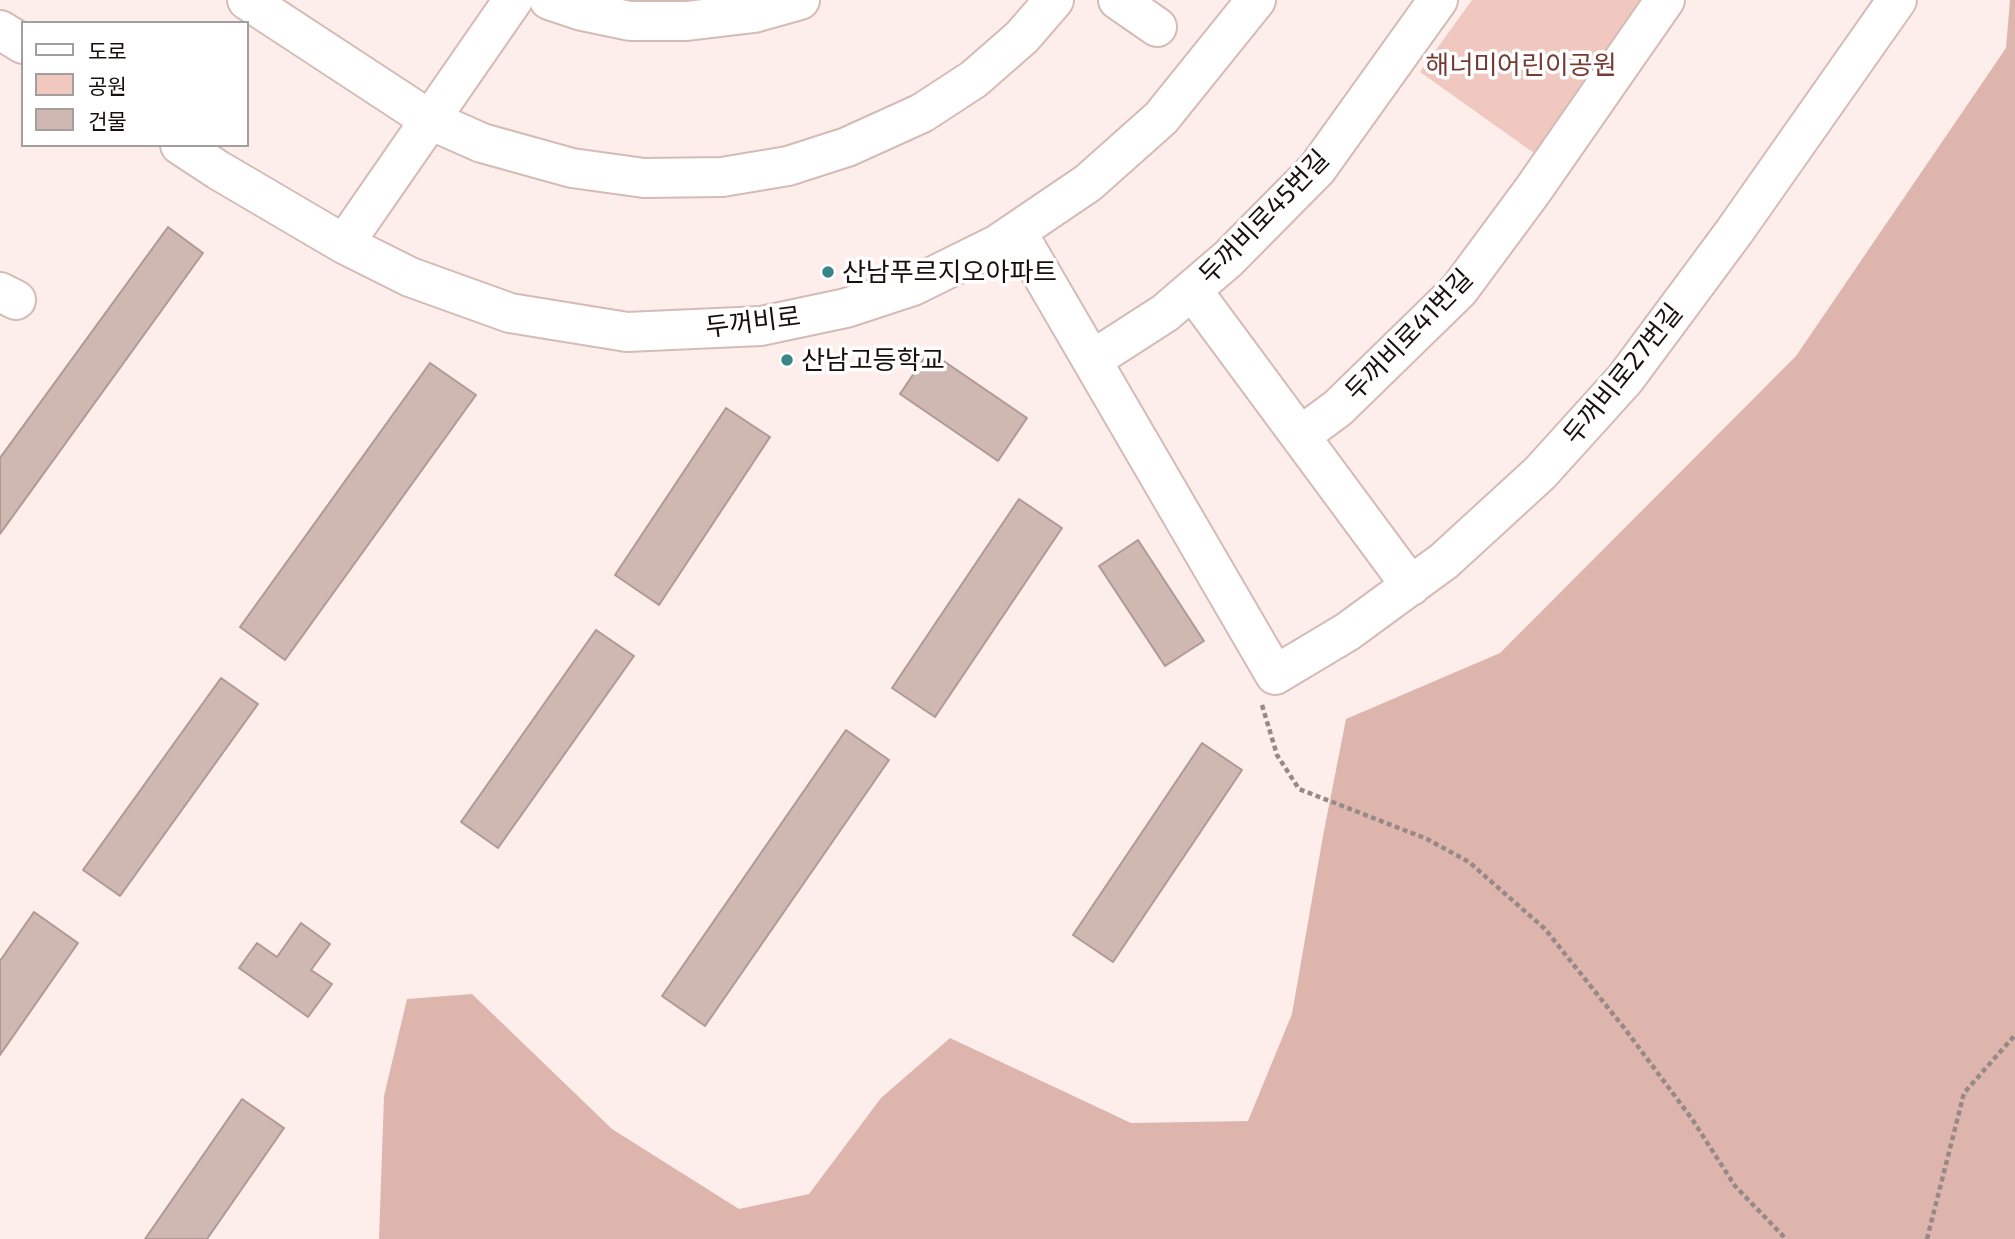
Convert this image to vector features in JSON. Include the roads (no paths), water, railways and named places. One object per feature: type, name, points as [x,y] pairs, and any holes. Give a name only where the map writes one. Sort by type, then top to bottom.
[{"type":"street","points":[[247,0],[430,120],[482,143],[572,168],[644,178],[722,177],[788,166],[847,147],[922,113],[974,79],[1022,37],[1054,0]]},
{"type":"street","points":[[344,244],[513,0]]},
{"type":"street","points":[[549,0],[582,12],[629,21],[687,21],[754,13],[800,0]]},
{"type":"street","points":[[1118,0],[1157,27]]},
{"type":"street","name":"두꺼비로","points":[[183,147],[344,244],[410,277],[510,313],[627,332],[761,326],[846,308],[913,286],[1017,232],[1088,183],[1161,118],[1256,0]]},
{"type":"street","name":"두꺼비로45번길","points":[[1092,360],[1165,313],[1228,259],[1317,169],[1438,0]]},
{"type":"street","name":"두꺼비로41번길","points":[[1300,436],[1338,408],[1459,290],[1533,190],[1665,0]]},
{"type":"street","name":"두꺼비로27번길","points":[[1092,360],[1268,689],[1444,561],[1540,473],[1625,379],[1734,232],[1896,0]]},
{"type":"street","points":[[0,30],[21,43]]},
{"type":"street","points":[[1017,232],[1092,360]]},
{"type":"street","points":[[1192,290],[1410,586]]},
{"type":"street","points":[[0,292],[16,300],[0,300]]},
{"type":"place","name":"산남푸르지오아파트","points":[[828,272]]},
{"type":"place","name":"산남고등학교","points":[[787,360]]},
{"type":"park label","name":"해너미어린이공원","points":[[1521,65]]}]
